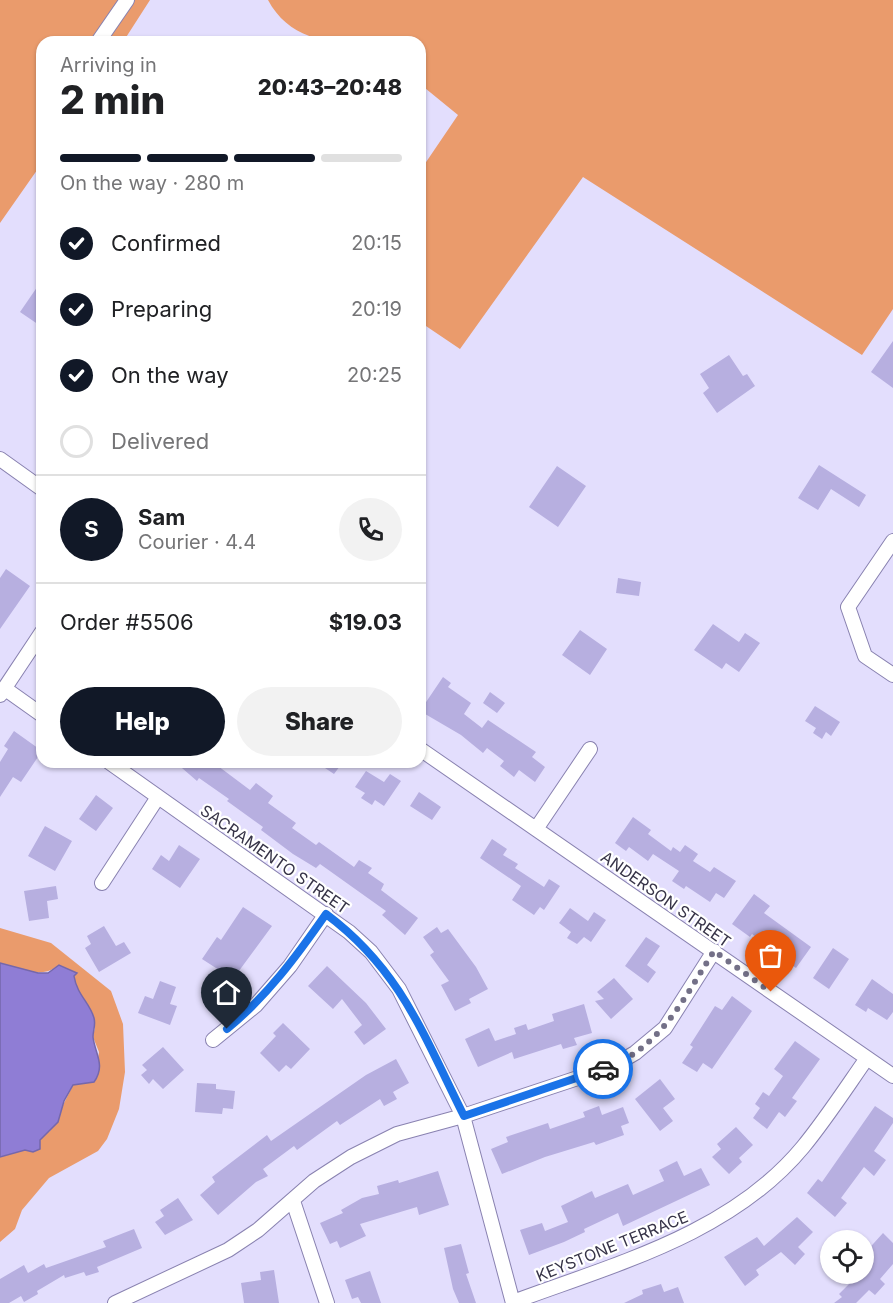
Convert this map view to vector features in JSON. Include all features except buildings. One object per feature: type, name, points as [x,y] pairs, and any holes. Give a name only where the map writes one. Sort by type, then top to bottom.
[{"type":"street","points":[[102,36],[127,0]]},
{"type":"street","points":[[0,459],[36,485]]},
{"type":"street","points":[[893,541],[848,607],[865,656],[893,675]]},
{"type":"street","points":[[36,641],[2,692],[36,712]]},
{"type":"street","points":[[536,829],[590,749]]},
{"type":"street","name":"ANDERSON STREET","points":[[426,753],[893,1076]]},
{"type":"street","name":"SACRAMENTO STREET","points":[[117,768],[326,914],[371,952],[399,989],[464,1116],[513,1303]]},
{"type":"street","points":[[102,883],[158,797]]},
{"type":"street","points":[[213,1040],[256,1005],[290,966],[326,914]]},
{"type":"street","points":[[116,1303],[228,1250],[258,1230],[314,1181],[351,1157],[397,1134],[464,1116],[611,1067],[635,1053],[665,1028],[714,951]]},
{"type":"street","name":"KEYSTONE TERRACE","points":[[513,1303],[663,1246],[704,1226],[757,1192],[803,1148],[867,1058]]},
{"type":"street","points":[[293,1201],[327,1303]]},
{"type":"shaded area","points":[[0,0],[119,0],[94,36],[36,36],[36,172],[0,223]]},
{"type":"shaded area","points":[[135,0],[150,0],[127,36],[111,36]]},
{"type":"shaded area","points":[[268,0],[893,0],[893,309],[862,355],[583,177],[460,349],[426,326],[426,162],[458,115],[426,89],[426,36],[310,36],[297,30],[281,18]]},
{"type":"shaded area","points":[[0,928],[51,943],[111,991],[123,1024],[125,1072],[119,1109],[107,1139],[98,1151],[49,1178],[22,1210],[15,1229],[0,1242],[0,1157],[25,1150],[33,1152],[43,1134],[50,1131],[73,1085],[94,1082],[99,1052],[93,1037],[95,1027],[93,1014],[76,988],[74,976],[76,973],[56,967],[36,972],[0,963]]},
{"type":"shaded area","points":[[0,963],[38,973],[48,973],[59,965],[77,973],[74,976],[76,983],[94,1018],[93,1037],[99,1070],[94,1082],[73,1085],[64,1101],[58,1122],[40,1140],[40,1149],[33,1152],[25,1150],[0,1157]]},
{"type":"way so far","points":[[603,1069],[635,1053],[665,1028],[714,951],[771,992]]},
{"type":"route","points":[[227,1029],[256,1005],[290,966],[326,914],[371,952],[399,989],[464,1116],[603,1069]]}]
